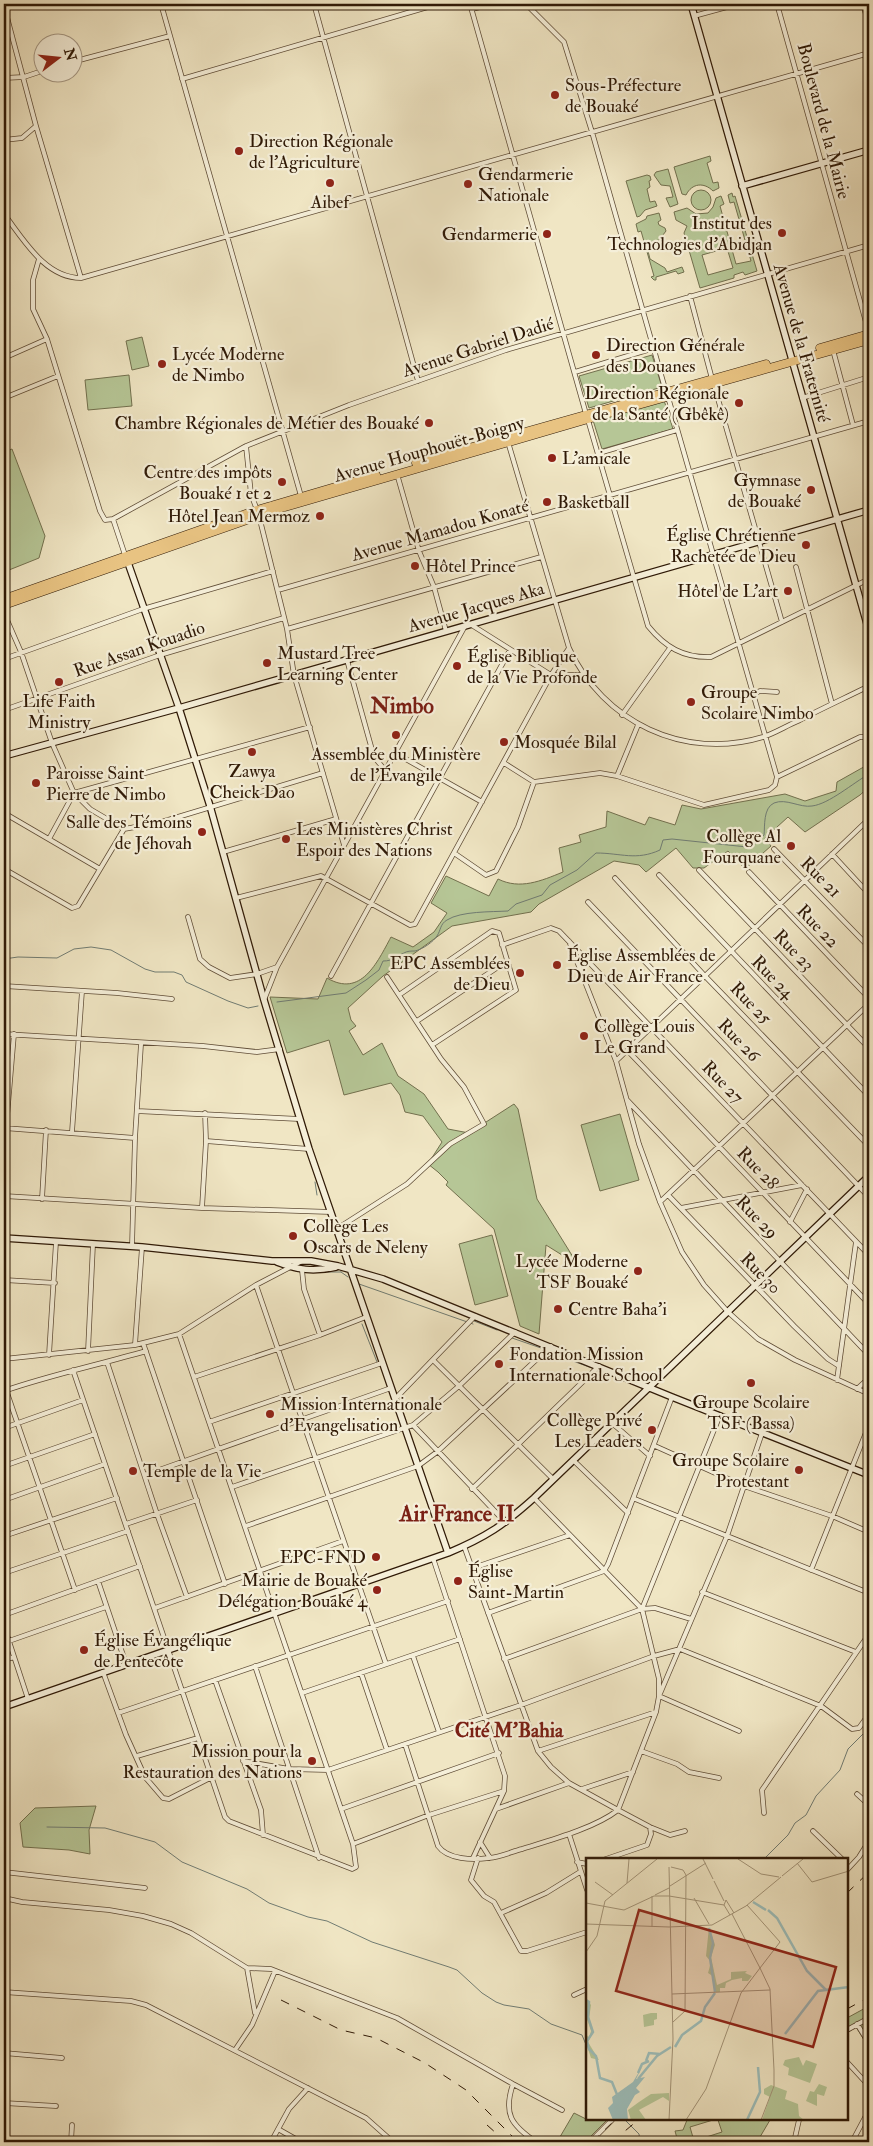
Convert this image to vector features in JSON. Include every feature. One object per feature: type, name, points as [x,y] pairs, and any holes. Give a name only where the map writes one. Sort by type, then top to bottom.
[{"type":"highway","name":"Avenue Houphouët-Boigny","points":[[4,599],[258,513],[301,496],[713,382],[869,333]]},
{"type":"highway","name":"Avenue Houphouët-Boigny","points":[[791,359],[869,340]]},
{"type":"highway","name":"Avenue Houphouët-Boigny","points":[[258,513],[508,442],[587,416]]},
{"type":"highway","name":"Avenue Houphouët-Boigny","points":[[4,606],[126,558]]},
{"type":"street","points":[[160,4],[301,496]]},
{"type":"street","points":[[314,4],[418,381]]},
{"type":"street","points":[[182,79],[438,4]]},
{"type":"street","points":[[470,4],[648,626],[670,648],[689,656],[711,657],[869,579]]},
{"type":"street","points":[[472,9],[493,4]]},
{"type":"street","points":[[504,763],[534,782],[600,773],[617,776],[704,805],[770,790],[775,785],[777,777],[592,132],[564,42],[526,4]]},
{"type":"street","name":"Avenue de la Fraternité","points":[[691,4],[869,628]]},
{"type":"street","points":[[694,16],[738,4]]},
{"type":"street","name":"Boulevard de la Mairie","points":[[777,4],[869,333]]},
{"type":"street","points":[[863,4],[869,26]]},
{"type":"street","points":[[4,6],[36,126],[82,278]]},
{"type":"street","points":[[82,59],[170,36]]},
{"type":"street","points":[[4,214],[39,259],[68,278],[82,278],[869,53]]},
{"type":"street","points":[[4,78],[24,77],[32,74]]},
{"type":"street","points":[[4,140],[22,138],[36,126]]},
{"type":"street","points":[[742,186],[869,150]]},
{"type":"street","name":"Avenue Gabriel Dadié","points":[[113,519],[246,446],[349,405],[506,350],[869,246]]},
{"type":"street","points":[[39,259],[33,280],[34,309],[47,338],[100,511],[105,520],[113,519],[179,708],[210,806],[299,1119],[448,1553]]},
{"type":"street","points":[[690,296],[782,622]]},
{"type":"street","points":[[4,358],[47,338]]},
{"type":"street","points":[[575,372],[654,348]]},
{"type":"street","points":[[832,350],[853,425]]},
{"type":"street","points":[[4,398],[58,376]]},
{"type":"street","points":[[802,398],[869,377]]},
{"type":"street","name":"Avenue Mamadou Konaté","points":[[278,590],[869,421]]},
{"type":"street","points":[[598,453],[677,430]]},
{"type":"street","points":[[4,434],[4,440]]},
{"type":"street","points":[[508,442],[568,648],[584,675],[601,697],[622,715],[662,736],[696,744],[740,743],[765,736],[869,686]]},
{"type":"street","points":[[246,446],[251,494],[258,513],[278,590],[287,629],[294,675],[344,845]]},
{"type":"street","points":[[397,474],[419,551],[434,587],[446,631]]},
{"type":"street","name":"Avenue Jacques Aka","points":[[4,756],[179,708],[869,510]]},
{"type":"street","points":[[287,629],[541,556]]},
{"type":"street","points":[[796,567],[832,704]]},
{"type":"street","points":[[4,659],[143,609],[273,571]]},
{"type":"street","points":[[4,613],[21,652],[52,743],[74,793],[90,809],[124,829],[158,823],[323,774]]},
{"type":"street","name":"Rue Assan Kouadio","points":[[4,710],[160,655],[284,618]]},
{"type":"street","points":[[264,1000],[277,967],[467,625],[552,675],[584,675]]},
{"type":"street","points":[[236,898],[317,876],[326,878],[410,925],[415,924],[568,648]]},
{"type":"street","points":[[622,715],[670,648]]},
{"type":"street","points":[[332,976],[510,650]]},
{"type":"street","points":[[347,660],[374,757],[385,770]]},
{"type":"street","points":[[753,694],[760,691],[777,692]]},
{"type":"street","points":[[617,776],[638,725]]},
{"type":"street","points":[[49,839],[74,793],[310,727]]},
{"type":"street","points":[[777,777],[860,737],[869,737]]},
{"type":"street","points":[[395,753],[482,802]]},
{"type":"street","points":[[454,853],[486,875],[496,870],[518,828],[534,782]]},
{"type":"street","points":[[4,813],[100,869]]},
{"type":"street","points":[[616,1061],[869,818]]},
{"type":"street","points":[[222,852],[336,819]]},
{"type":"street","points":[[4,869],[72,908],[78,906],[124,829]]},
{"type":"street","name":"Rue 21","points":[[774,850],[869,947]]},
{"type":"street","points":[[832,854],[867,888],[869,894]]},
{"type":"street","name":"Rue 23","points":[[699,870],[869,1048]]},
{"type":"street","name":"Rue 22","points":[[749,872],[869,998]]},
{"type":"street","name":"Rue 24","points":[[659,875],[730,952],[869,1096]]},
{"type":"street","name":"Rue 25","points":[[615,878],[705,976],[869,1146]]},
{"type":"street","name":"Rue 26","points":[[588,902],[869,1197]]},
{"type":"street","points":[[188,917],[200,959],[204,964],[230,978],[257,974],[277,967]]},
{"type":"street","name":"Rue 27","points":[[502,946],[555,928],[869,1255]]},
{"type":"street","points":[[399,994],[492,931],[499,933],[516,990],[432,1045]]},
{"type":"street","points":[[569,941],[616,1061],[639,1144],[660,1202],[682,1252],[704,1285],[744,1328],[767,1344],[837,1380],[869,1394]]},
{"type":"street","points":[[417,1021],[507,961]]},
{"type":"street","points":[[336,1230],[407,1184],[450,1144],[484,1124],[464,1087],[441,1059],[387,977]]},
{"type":"street","points":[[4,986],[117,993],[172,999]]},
{"type":"street","points":[[72,1132],[77,1038],[82,992]]},
{"type":"street","points":[[660,1202],[869,1004]]},
{"type":"street","points":[[4,1034],[141,1044],[203,1046],[257,1052],[280,1049]]},
{"type":"street","points":[[14,1034],[5,1128],[135,1138]]},
{"type":"street","points":[[132,1246],[135,1138],[141,1044]]},
{"type":"street","name":"Rue 28","points":[[628,1051],[869,1304]]},
{"type":"street","name":"Rue 29","points":[[626,1098],[869,1354]]},
{"type":"street","points":[[137,1111],[299,1119]]},
{"type":"street","points":[[202,1208],[206,1141],[205,1113]]},
{"type":"street","points":[[42,1199],[46,1130]]},
{"type":"street","points":[[206,1141],[309,1149]]},
{"type":"street","points":[[4,1707],[448,1553],[507,1523],[869,1176]]},
{"type":"street","points":[[681,1208],[802,1185]]},
{"type":"street","points":[[790,1222],[807,1189]]},
{"type":"street","name":"Rue 30","points":[[668,1195],[820,1352],[839,1366]]},
{"type":"street","points":[[4,1196],[202,1208],[331,1212]]},
{"type":"street","points":[[4,1238],[132,1246],[338,1266],[383,1279],[869,1475]]},
{"type":"street","points":[[49,1355],[56,1242]]},
{"type":"street","points":[[837,1380],[856,1242]]},
{"type":"street","points":[[88,1351],[93,1244]]},
{"type":"street","points":[[135,1345],[142,1247]]},
{"type":"street","points":[[272,1261],[292,1268],[314,1271],[338,1266]]},
{"type":"street","points":[[4,1359],[135,1345],[180,1334],[256,1285],[292,1268],[302,1261]]},
{"type":"street","points":[[302,1270],[304,1289],[320,1335]]},
{"type":"street","points":[[4,1280],[54,1283]]},
{"type":"street","points":[[256,1285],[342,1541],[386,1664]]},
{"type":"street","points":[[394,1399],[475,1316]]},
{"type":"street","points":[[194,1377],[320,1335],[366,1317]]},
{"type":"street","points":[[232,1487],[413,1426],[459,1386],[515,1332]]},
{"type":"street","points":[[73,1370],[226,1820],[319,1858],[352,1869],[356,1867],[352,1844],[341,1809],[180,1334]]},
{"type":"street","points":[[143,1343],[225,1584]]},
{"type":"street","points":[[246,1526],[418,1466],[437,1452],[551,1346]]},
{"type":"street","points":[[74,1590],[18,1423],[5,1390],[52,1375],[107,1362],[146,1350]]},
{"type":"street","points":[[434,1360],[552,1479]]},
{"type":"street","points":[[107,1362],[157,1514],[188,1597]]},
{"type":"street","points":[[209,1422],[382,1363]]},
{"type":"street","points":[[472,1489],[600,1366]]},
{"type":"street","points":[[857,1389],[869,1378]]},
{"type":"street","points":[[144,1476],[391,1388]]},
{"type":"street","points":[[488,1613],[604,1571],[635,1499],[672,1397]]},
{"type":"street","points":[[4,1428],[84,1400]]},
{"type":"street","points":[[642,1609],[720,1415]]},
{"type":"street","points":[[612,1423],[650,1456]]},
{"type":"street","points":[[811,1570],[869,1425]]},
{"type":"street","points":[[413,1426],[507,1523]]},
{"type":"street","points":[[659,1696],[727,1536],[763,1432]]},
{"type":"street","points":[[4,1466],[95,1434]]},
{"type":"street","points":[[655,1446],[744,1486],[832,1516],[869,1532]]},
{"type":"street","points":[[573,1460],[628,1513]]},
{"type":"street","points":[[4,1500],[105,1464]]},
{"type":"street","points":[[4,1536],[117,1498]]},
{"type":"street","points":[[404,1744],[438,1846],[442,1852],[457,1856],[490,1858],[569,1834],[618,1810],[656,1712],[659,1696],[659,1679],[642,1609],[534,1498]]},
{"type":"street","points":[[635,1499],[869,1593]]},
{"type":"street","points":[[126,1524],[197,1500]]},
{"type":"street","points":[[4,1574],[128,1531]]},
{"type":"street","points":[[473,1568],[570,1535]]},
{"type":"street","points":[[155,1608],[261,1572],[342,1541]]},
{"type":"street","points":[[464,1546],[538,1751],[551,1767],[569,1783],[618,1810],[670,1835],[685,1831]]},
{"type":"street","points":[[433,1558],[487,1716],[505,1776],[504,1791],[480,1842],[471,1880],[484,1896],[494,1902],[522,1952],[586,1932]]},
{"type":"street","points":[[4,1615],[140,1566]]},
{"type":"street","points":[[98,1581],[126,1664]]},
{"type":"street","points":[[702,1592],[856,1652]]},
{"type":"street","points":[[118,1712],[448,1601]]},
{"type":"street","points":[[9,1641],[106,1607]]},
{"type":"street","points":[[504,1658],[642,1609],[654,1608],[691,1619]]},
{"type":"street","points":[[4,1626],[28,1698]]},
{"type":"street","points":[[764,1813],[760,1794],[762,1790],[869,1634]]},
{"type":"street","points":[[302,1693],[460,1639]]},
{"type":"street","points":[[243,1761],[289,1769],[328,1770],[521,1705],[654,1656],[680,1649],[821,1706],[852,1729],[858,1728],[869,1714]]},
{"type":"street","points":[[413,1656],[439,1732]]},
{"type":"street","points":[[4,1660],[14,1657]]},
{"type":"street","points":[[255,1666],[319,1858]]},
{"type":"street","points":[[103,1672],[126,1735],[145,1777],[166,1800],[212,1777]]},
{"type":"street","points":[[361,1674],[387,1750]]},
{"type":"street","points":[[215,1680],[261,1810],[263,1835]]},
{"type":"street","points":[[659,1696],[739,1731]]},
{"type":"street","points":[[538,1751],[656,1712]]},
{"type":"street","points":[[137,1756],[198,1738]]},
{"type":"street","points":[[641,1751],[677,1764],[689,1772],[719,1778]]},
{"type":"street","points":[[341,1809],[499,1753]]},
{"type":"street","points":[[582,1790],[633,1772]]},
{"type":"street","points":[[495,1809],[569,1783]]},
{"type":"street","points":[[352,1844],[429,1815],[504,1791]]},
{"type":"street","points":[[857,1794],[869,1805]]},
{"type":"street","points":[[609,1858],[647,1845],[651,1834],[650,1826]]},
{"type":"street","points":[[812,1831],[841,1858]]},
{"type":"street","points":[[569,1834],[586,1887]]},
{"type":"street","points":[[849,1865],[869,1841]]},
{"type":"street","points":[[480,1842],[490,1858]]},
{"type":"street","points":[[577,1862],[586,1864]]},
{"type":"street","points":[[4,1872],[145,1888]]},
{"type":"street","points":[[501,1913],[546,1893],[580,1872]]},
{"type":"street","points":[[4,1898],[22,1902],[109,1910],[157,1920],[191,1934],[247,1968],[275,1971],[397,2018],[562,2110]]},
{"type":"street","points":[[247,1968],[255,2014]]},
{"type":"street","points":[[235,2050],[252,2025],[255,2014],[275,1971]]},
{"type":"street","points":[[574,1995],[586,1989]]},
{"type":"street","points":[[4,1992],[130,2001],[146,2005],[366,2118],[393,2142]]},
{"type":"street","points":[[848,2029],[869,2018]]},
{"type":"street","points":[[858,2024],[869,2043]]},
{"type":"street","points":[[4,2053],[62,2058]]},
{"type":"street","points":[[848,2063],[869,2084]]},
{"type":"street","points":[[513,2084],[507,2104],[509,2115],[515,2124],[536,2142]]},
{"type":"street","points":[[271,2142],[289,2109],[308,2088]]},
{"type":"street","points":[[4,2103],[56,2106]]},
{"type":"street","points":[[852,2142],[869,2110]]},
{"type":"street","points":[[590,2142],[611,2121]]},
{"type":"street","points":[[794,2142],[798,2121]]},
{"type":"street","points":[[71,2142],[72,2125]]},
{"type":"street","points":[[278,2129],[301,2142]]},
{"type":"green space","points":[[710,156],[711,161],[707,163],[713,183],[718,182],[719,188],[713,191],[706,186],[698,185],[691,188],[686,195],[682,194],[674,167]]},
{"type":"green space","points":[[668,169],[678,204],[670,207],[666,198],[673,197],[670,186],[661,185],[654,175],[656,172]]},
{"type":"green space","points":[[647,175],[650,176],[651,180],[649,181],[650,187],[647,189],[650,202],[655,201],[657,206],[645,210],[637,217],[626,181]]},
{"type":"green space","points":[[701,190],[708,193],[711,200],[708,207],[701,210],[694,207],[691,200],[694,193]]},
{"type":"green space","points":[[732,193],[733,197],[735,196],[757,271],[745,275],[743,272],[734,275],[734,278],[700,288],[684,233],[687,226],[676,220],[674,212],[687,208],[696,214],[708,213],[713,207],[716,198],[721,196],[724,204],[720,206],[736,264],[751,261],[734,202],[730,203],[728,195]],"holes":[[[727,248],[733,268],[708,275],[702,255]]]},
{"type":"green space","points":[[659,213],[661,220],[658,222],[659,225],[665,228],[666,231],[659,240],[646,243],[650,259],[665,268],[667,272],[682,267],[684,272],[678,274],[676,271],[656,277],[656,280],[654,280],[651,277],[654,276],[641,231],[638,232],[636,224],[646,219],[647,216]]},
{"type":"green space","points":[[142,337],[149,366],[132,370],[126,341]]},
{"type":"green space","points":[[652,355],[662,387],[589,408],[579,376]]},
{"type":"green space","points":[[129,375],[132,406],[88,410],[85,380]]},
{"type":"green space","points":[[663,397],[673,429],[602,449],[592,417]]},
{"type":"green space","points":[[12,449],[45,536],[39,558],[4,572],[4,452]]},
{"type":"green space","points":[[869,764],[869,787],[860,795],[805,832],[788,817],[765,838],[771,846],[745,869],[728,851],[704,868],[693,868],[676,848],[646,872],[639,865],[614,861],[539,904],[531,912],[452,926],[383,976],[348,1008],[351,1020],[356,1026],[349,1031],[363,1055],[382,1043],[398,1076],[424,1094],[448,1129],[469,1133],[514,1104],[518,1109],[537,1199],[578,1265],[546,1245],[539,1334],[520,1326],[494,1229],[446,1185],[448,1182],[428,1164],[442,1142],[423,1116],[405,1112],[400,1095],[391,1083],[344,1095],[329,1040],[287,1053],[270,997],[318,999],[327,978],[339,983],[349,984],[367,975],[374,967],[391,937],[413,947],[434,932],[447,913],[431,903],[446,876],[489,896],[498,879],[514,884],[522,884],[539,881],[563,872],[559,848],[581,842],[579,835],[606,827],[607,811],[645,825],[649,817],[675,825],[682,805],[701,809],[785,794],[805,801],[836,791],[837,782]]},
{"type":"green space","points":[[620,1114],[639,1180],[600,1191],[581,1125]]},
{"type":"green space","points":[[492,1235],[508,1296],[475,1305],[459,1244]]},
{"type":"green space","points":[[96,1806],[89,1830],[90,1854],[69,1850],[23,1847],[20,1823],[35,1808]]},
{"type":"green space","points":[[869,2006],[869,2048],[856,2027],[848,2032],[848,2017]]},
{"type":"green space","points":[[574,2113],[586,2119],[586,2121],[606,2121],[585,2142],[557,2142]]},
{"type":"green space","points":[[687,2121],[710,2121],[690,2127],[694,2141],[722,2132],[718,2121],[769,2121],[760,2137],[731,2142],[678,2142],[675,2131],[683,2130]]},
{"type":"waterway","points":[[277,1002],[346,993],[379,970],[383,961],[392,960],[406,952],[415,951],[427,945],[435,938],[447,920],[468,913],[508,911],[516,904],[542,895],[550,885],[577,870],[596,853],[628,856],[643,855],[660,850],[663,840],[672,839],[747,847],[757,843],[764,835],[766,813],[770,805],[779,802],[807,806],[819,804],[869,774]]},
{"type":"waterway","points":[[4,959],[18,957],[57,958],[74,949],[91,947],[111,950],[145,969],[155,972],[174,972],[182,975],[186,982],[228,1001],[248,1008],[258,1006]]},
{"type":"waterway","points":[[315,1182],[317,1195]]},
{"type":"waterway","points":[[324,1272],[341,1272]]},
{"type":"waterway","points":[[341,1272],[348,1277]]},
{"type":"waterway","points":[[359,1284],[473,1324]]},
{"type":"waterway","points":[[474,1321],[497,1330]]},
{"type":"waterway","points":[[362,1324],[377,1362]]},
{"type":"waterway","points":[[512,1338],[541,1348]]},
{"type":"waterway","points":[[548,1352],[592,1368]]},
{"type":"waterway","points":[[765,1858],[788,1835],[795,1823],[806,1815],[816,1796],[840,1770],[848,1749],[869,1728]]},
{"type":"waterway","points":[[47,1827],[105,1828],[155,1842],[182,1862],[247,1889],[269,1903],[308,1917],[327,1921],[372,1942],[457,1970],[482,1993],[496,2002],[529,2009],[551,2024],[582,2035],[586,2045]]},
{"type":"waterway","points":[[626,2121],[639,2134],[640,2142]]},
{"type":"railway","points":[[848,1892],[869,1872]]},
{"type":"railway","points":[[848,2008],[869,1997]]},
{"type":"railway","points":[[281,2000],[341,2030],[376,2038],[425,2063],[466,2090],[518,2142]]},
{"type":"railway","points":[[592,2142],[614,2121]]},
{"type":"railway","points":[[612,2142],[637,2121]]},
{"type":"railway","points":[[487,2125],[506,2142]]},
{"type":"place","name":"Sous-Préfecture de Bouaké","points":[[555,95]]},
{"type":"place","name":"Direction Régionale de l'Agriculture","points":[[239,151]]},
{"type":"place","name":"Aibef","points":[[330,183]]},
{"type":"place","name":"Gendarmerie Nationale","points":[[468,184]]},
{"type":"place","name":"Institut des Technologies d'Abidjan","points":[[782,233]]},
{"type":"place","name":"Gendarmerie","points":[[547,234]]},
{"type":"place","name":"Direction Générale des Douanes","points":[[596,355]]},
{"type":"place","name":"Lycée Moderne de Nimbo","points":[[162,364]]},
{"type":"place","name":"Direction Régionale de la Santé (Gbêkê)","points":[[739,403]]},
{"type":"place","name":"Chambre Régionales de Métier des Bouaké","points":[[429,423]]},
{"type":"place","name":"L'amicale","points":[[552,458]]},
{"type":"place","name":"Centre des impôts Bouaké 1 et 2","points":[[282,482]]},
{"type":"place","name":"Gymnase de Bouaké","points":[[811,490]]},
{"type":"place","name":"Basketball","points":[[547,502]]},
{"type":"place","name":"Hôtel Jean Mermoz","points":[[320,516]]},
{"type":"place","name":"Église Chrétienne Rachetée de Dieu","points":[[806,545]]},
{"type":"place","name":"Hôtel Prince","points":[[415,566]]},
{"type":"place","name":"Hôtel de L'art","points":[[788,591]]},
{"type":"place","name":"Mustard Tree Learning Center","points":[[267,663]]},
{"type":"place","name":"Église Biblique de la Vie Profonde","points":[[457,666]]},
{"type":"place","name":"Life Faith Ministry","points":[[59,682]]},
{"type":"place","name":"Groupe Scolaire Nimbo","points":[[691,702]]},
{"type":"place","name":"Assemblée du Ministère de l'Évangile","points":[[396,735]]},
{"type":"place","name":"Mosquée Bilal","points":[[504,742]]},
{"type":"place","name":"Zawya Cheick Dao","points":[[252,752]]},
{"type":"place","name":"Paroisse Saint Pierre de Nimbo","points":[[36,783]]},
{"type":"place","name":"Salle des Témoins de Jéhovah","points":[[202,832]]},
{"type":"place","name":"Les Ministères Christ Espoir des Nations","points":[[286,839]]},
{"type":"place","name":"Collège Al Fourquane","points":[[791,846]]},
{"type":"place","name":"Église Assemblées de Dieu de Air France","points":[[557,965]]},
{"type":"place","name":"EPC Assemblées de Dieu","points":[[520,973]]},
{"type":"place","name":"Collège Louis Le Grand","points":[[584,1036]]},
{"type":"place","name":"Collège Les Oscars de Neleny","points":[[293,1236]]},
{"type":"place","name":"Lycée Moderne TSF Bouaké","points":[[638,1271]]},
{"type":"place","name":"Centre Baha'i","points":[[558,1309]]},
{"type":"place","name":"Fondation Mission Internationale School","points":[[499,1364]]},
{"type":"place","name":"Groupe Scolaire TSF (Bassa)","points":[[751,1383]]},
{"type":"place","name":"Mission Internationale d'Evangelisation","points":[[270,1414]]},
{"type":"place","name":"Collège Privé Les Leaders","points":[[652,1430]]},
{"type":"place","name":"Groupe Scolaire Protestant","points":[[799,1470]]},
{"type":"place","name":"Temple de la Vie","points":[[133,1471]]},
{"type":"place","name":"EPC-FND","points":[[376,1557]]},
{"type":"place","name":"Église Saint-Martin","points":[[458,1581]]},
{"type":"place","name":"Mairie de Bouaké Délégation Bouaké 4","points":[[377,1590]]},
{"type":"place","name":"Église Évangélique de Pentecôte","points":[[84,1650]]},
{"type":"place","name":"Mission pour la Restauration des Nations","points":[[312,1761]]},
{"type":"district","name":"Nimbo","points":[[402,705]]},
{"type":"district","name":"Air France II","points":[[457,1513]]},
{"type":"district","name":"Cité M'Bahia","points":[[509,1730]]}]
